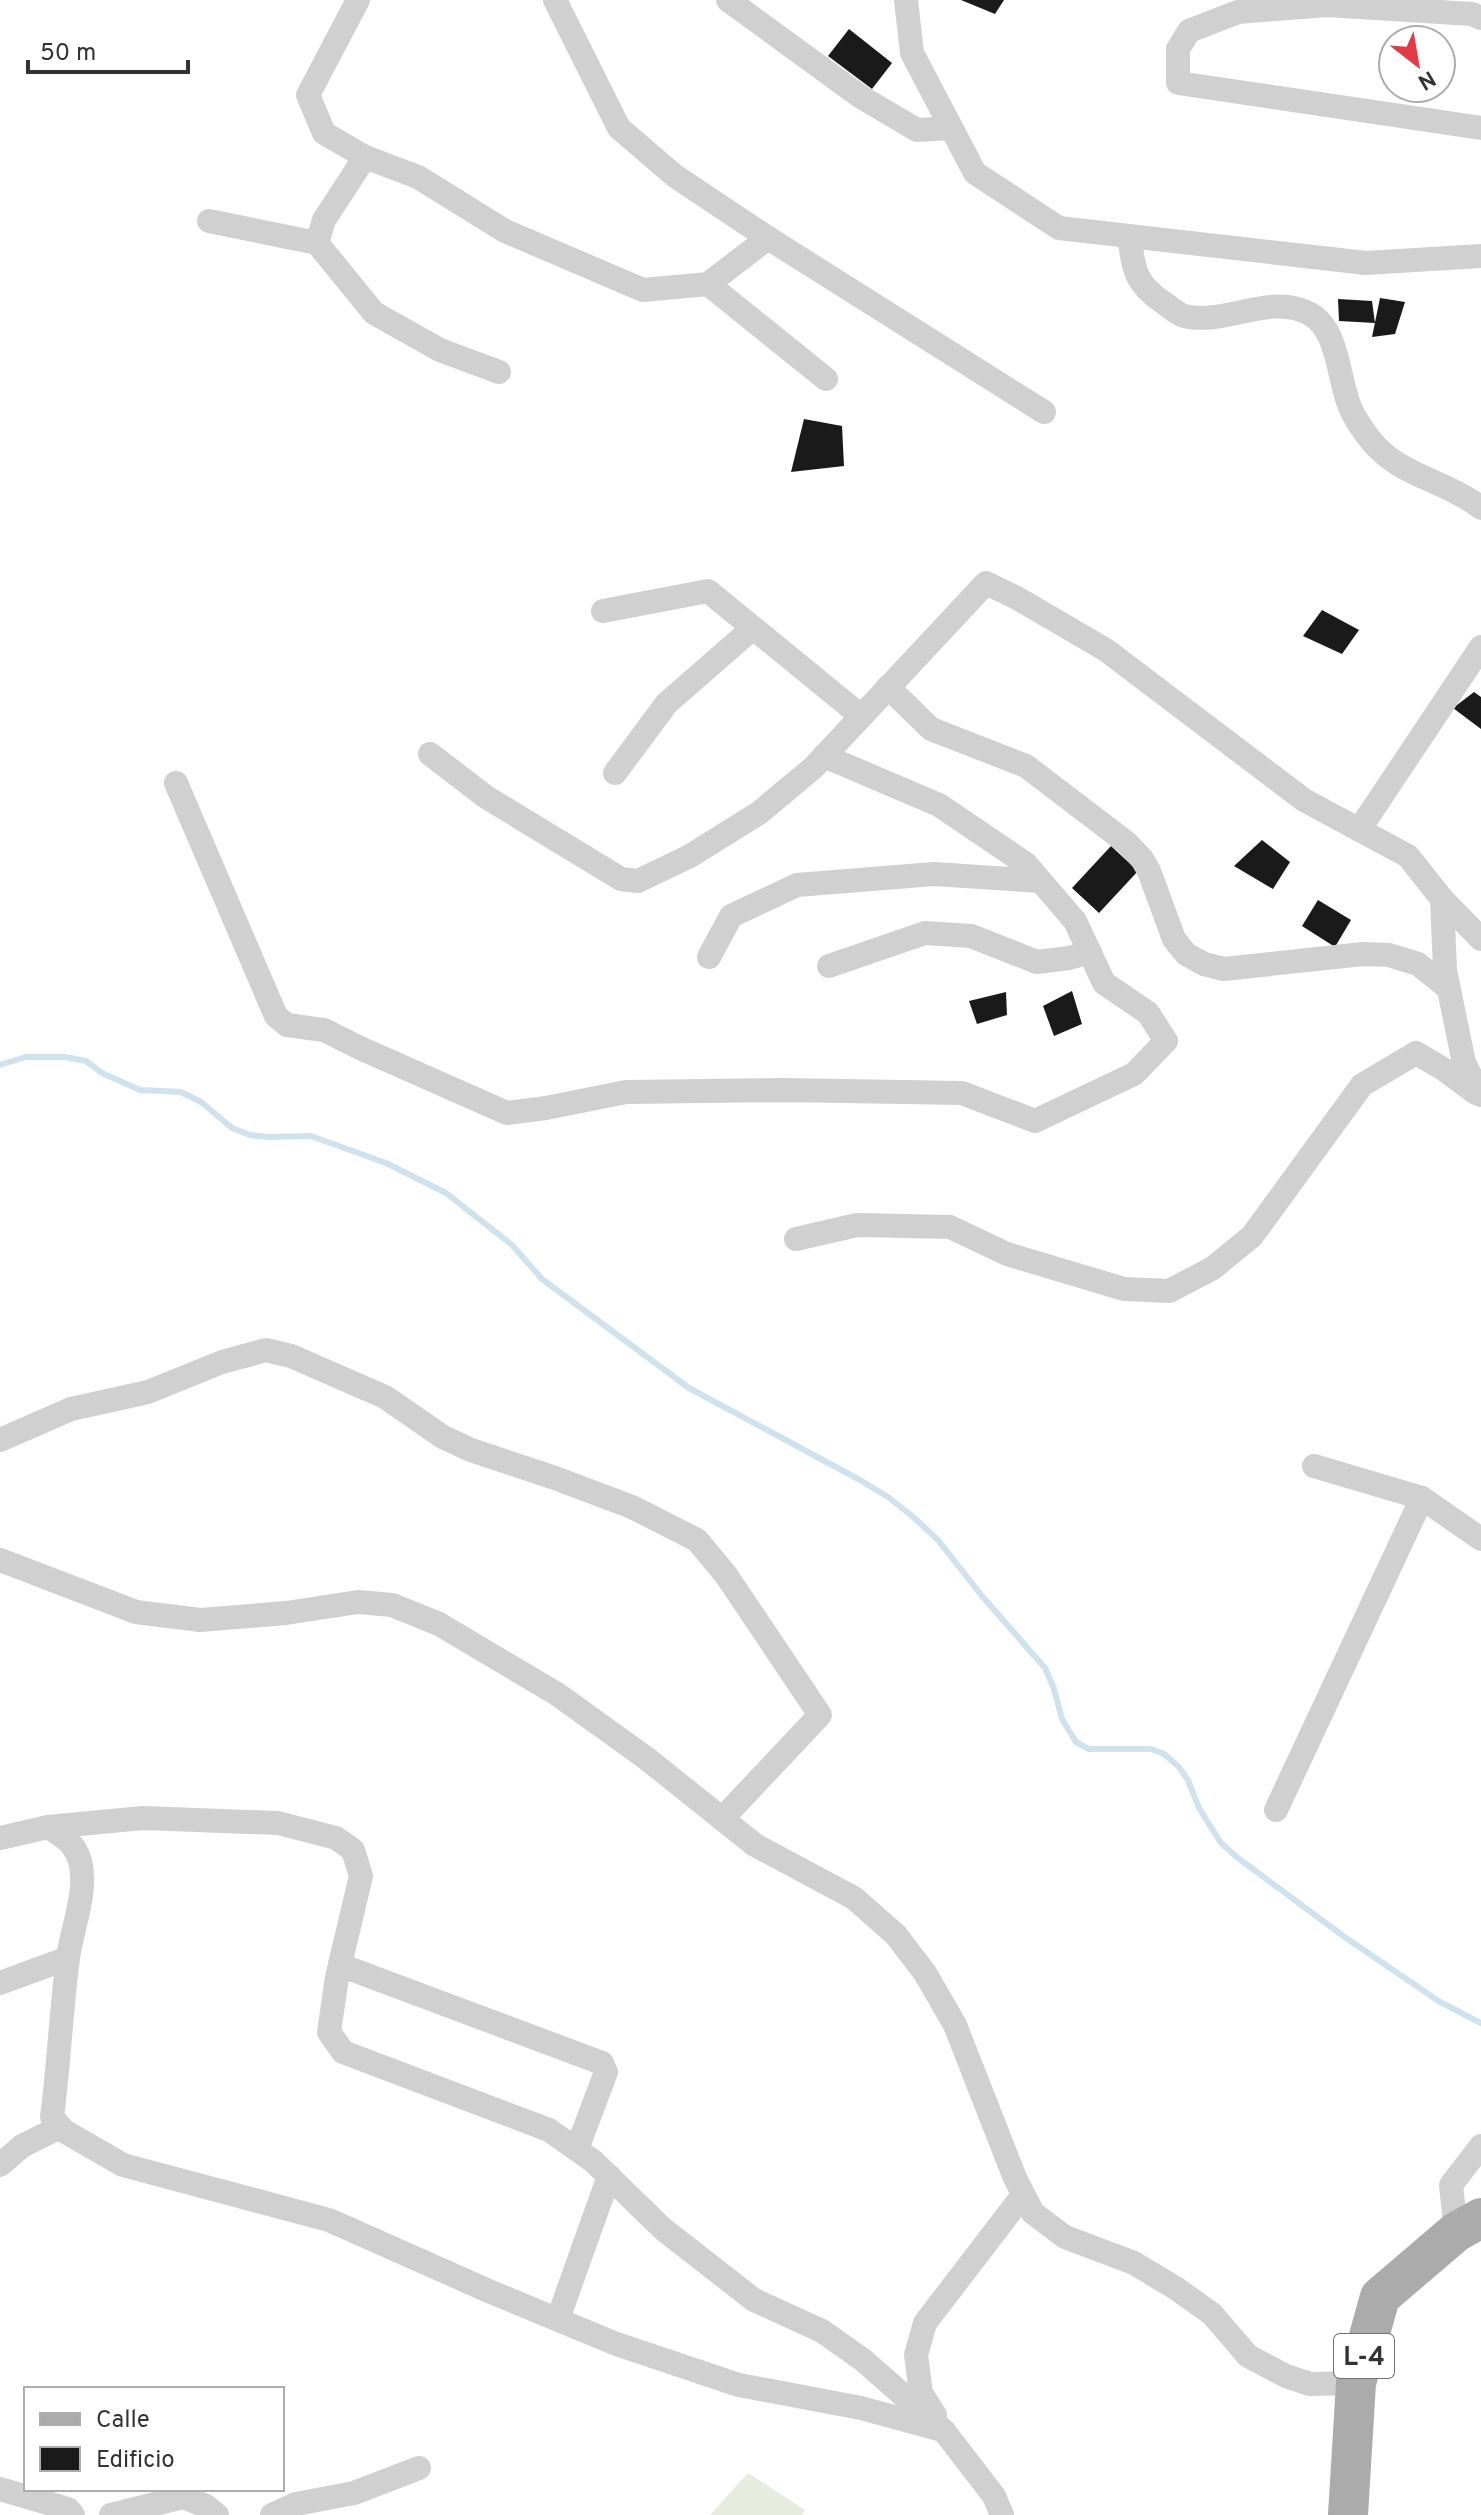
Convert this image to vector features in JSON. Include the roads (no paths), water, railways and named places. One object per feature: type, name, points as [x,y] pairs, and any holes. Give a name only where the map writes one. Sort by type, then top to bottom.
[{"type":"main road","name":"L-4","points":[[1348,2515],[1356,2383],[1380,2297],[1468,2225]]},
{"type":"street","points":[[358,0],[308,95],[324,133],[365,157],[418,177],[505,231],[643,290],[708,284],[768,238]]},
{"type":"street","points":[[555,0],[619,128],[675,176],[1044,412]]},
{"type":"street","points":[[728,0],[861,97],[917,130],[951,128]]},
{"type":"street","points":[[906,0],[912,53],[975,173],[1059,228],[1366,263],[1481,256]]},
{"type":"street","points":[[1481,18],[1472,14],[1327,5],[1238,12],[1189,31],[1178,49],[1178,83],[1481,128]]},
{"type":"street","points":[[317,243],[324,220],[365,157]]},
{"type":"street","points":[[209,221],[317,243],[374,313],[440,350],[499,372]]},
{"type":"street","points":[[1129,236],[1135,273],[1152,295],[1183,316],[1222,317],[1281,305],[1311,314],[1330,336],[1350,406],[1369,439],[1402,469],[1455,490],[1481,508]]},
{"type":"street","points":[[708,284],[826,379]]},
{"type":"street","points":[[430,754],[486,797],[621,879],[638,881],[690,856],[759,813],[824,756],[986,583],[1106,650],[1304,800],[1408,856],[1442,899],[1481,939]]},
{"type":"street","points":[[603,611],[708,591],[861,716]]},
{"type":"street","points":[[615,773],[667,703],[753,628]]},
{"type":"street","points":[[1359,830],[1481,647]]},
{"type":"street","points":[[888,687],[931,729],[1026,766],[1127,843],[1149,871],[1174,939],[1186,954],[1204,964],[1224,969],[1363,954],[1389,955],[1418,964],[1448,988]]},
{"type":"street","points":[[176,783],[276,1016],[287,1025],[324,1030],[507,1113],[626,1092],[962,1093],[1035,1121],[1134,1074],[1166,1041],[1148,1013],[1104,983],[1075,921],[1026,864],[939,805],[824,756]]},
{"type":"street","points":[[709,957],[731,916],[797,885],[934,874],[1040,881]]},
{"type":"street","points":[[1442,899],[1448,988],[1464,1063],[1481,1096]]},
{"type":"street","points":[[829,966],[925,933],[971,936],[1037,962],[1090,952]]},
{"type":"street","points":[[796,1239],[857,1225],[950,1227],[1007,1254],[1124,1289],[1169,1291],[1213,1268],[1252,1236],[1362,1085],[1416,1053],[1481,1096]]},
{"type":"street","points":[[0,1440],[71,1409],[148,1392],[222,1362],[266,1350],[291,1356],[385,1397],[443,1437],[471,1450],[632,1507],[697,1540],[726,1575],[820,1715],[722,1819]]},
{"type":"street","points":[[1314,1466],[1422,1498],[1481,1539]]},
{"type":"street","points":[[1276,1810],[1422,1498]]},
{"type":"street","points":[[0,1560],[136,1612],[200,1620],[286,1613],[358,1602],[392,1605],[439,1624],[557,1694],[646,1758],[755,1845],[854,1898],[896,1935],[925,1973],[955,2025],[983,2099],[1033,2213],[1065,2237],[1134,2263],[1177,2289],[1212,2314],[1248,2356],[1286,2376],[1310,2384],[1356,2383]]},
{"type":"street","points":[[0,1838],[48,1827],[143,1818],[278,1823],[336,1838],[353,1850],[361,1876],[340,1965],[329,2032],[343,2052],[549,2130],[609,2176],[663,2229],[754,2300],[822,2331],[863,2360],[944,2431]]},
{"type":"street","points":[[48,1827],[75,1847],[81,1864],[80,1895],[68,1958],[52,2117],[64,2131],[123,2165],[329,2220],[614,2343],[739,2385],[861,2408],[944,2431]]},
{"type":"street","points":[[0,1983],[68,1958]]},
{"type":"street","points":[[340,1965],[602,2063],[606,2072],[577,2149]]},
{"type":"street","points":[[0,2165],[22,2146],[60,2127]]},
{"type":"street","points":[[1468,2225],[1451,2185],[1481,2146]]},
{"type":"street","points":[[558,2319],[609,2176]]},
{"type":"street","points":[[1002,2515],[994,2496],[944,2431],[921,2393],[916,2355],[925,2323],[1023,2195]]},
{"type":"street","points":[[272,2515],[296,2504],[354,2493],[419,2468]]},
{"type":"street","points":[[0,2489],[68,2509],[73,2515]]},
{"type":"street","points":[[111,2515],[183,2497],[206,2506],[217,2515]]},
{"type":"waterway","points":[[0,1065],[26,1057],[65,1057],[86,1061],[102,1073],[140,1090],[181,1092],[201,1102],[232,1128],[250,1135],[311,1136],[386,1163],[446,1193],[512,1245],[542,1279],[689,1388],[860,1480],[911,1515],[938,1540],[1045,1668],[1062,1719],[1076,1742],[1089,1749],[1151,1749],[1164,1754],[1188,1780],[1199,1808],[1221,1843],[1238,1858],[1346,1938],[1440,2002],[1481,2023]]}]
